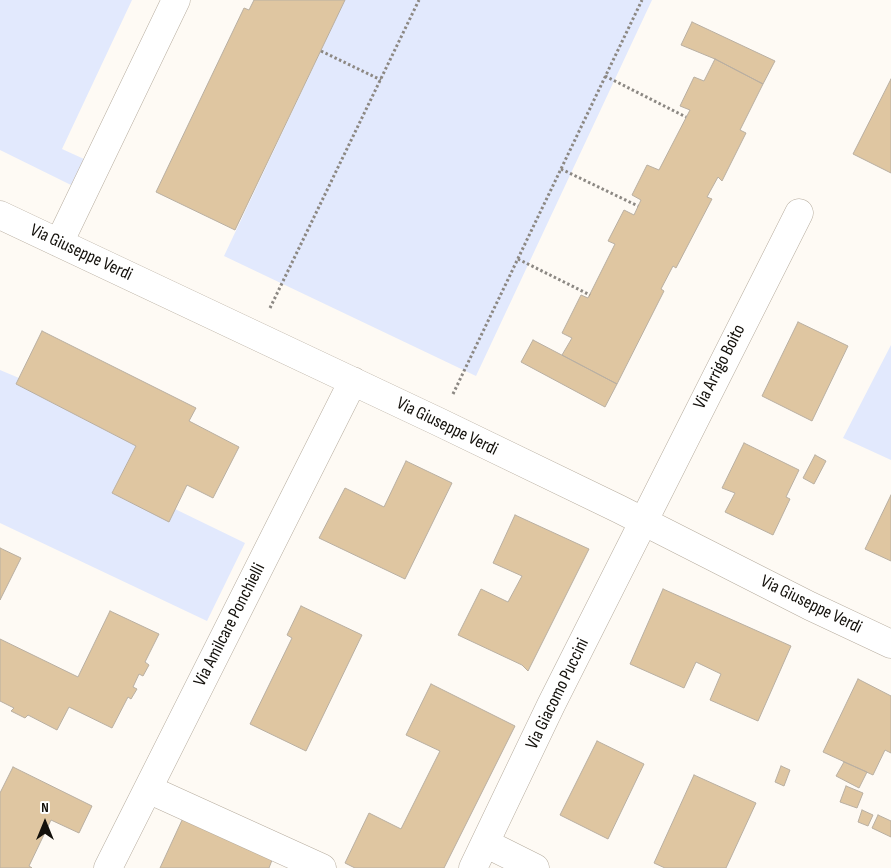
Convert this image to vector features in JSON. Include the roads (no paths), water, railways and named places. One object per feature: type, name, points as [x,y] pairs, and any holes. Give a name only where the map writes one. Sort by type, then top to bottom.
[{"type":"street","points":[[59,243],[176,0]]},
{"type":"street","name":"Via Arrigo Boito","points":[[643,522],[799,213]]},
{"type":"street","name":"Via Giuseppe Verdi","points":[[0,215],[439,422],[891,644]]},
{"type":"street","name":"Via Amilcare Ponchielli","points":[[108,868],[352,381]]},
{"type":"street","name":"Via Giacomo Puccini","points":[[473,868],[643,522]]},
{"type":"street","points":[[148,789],[322,868]]},
{"type":"street","points":[[485,843],[535,868]]}]
